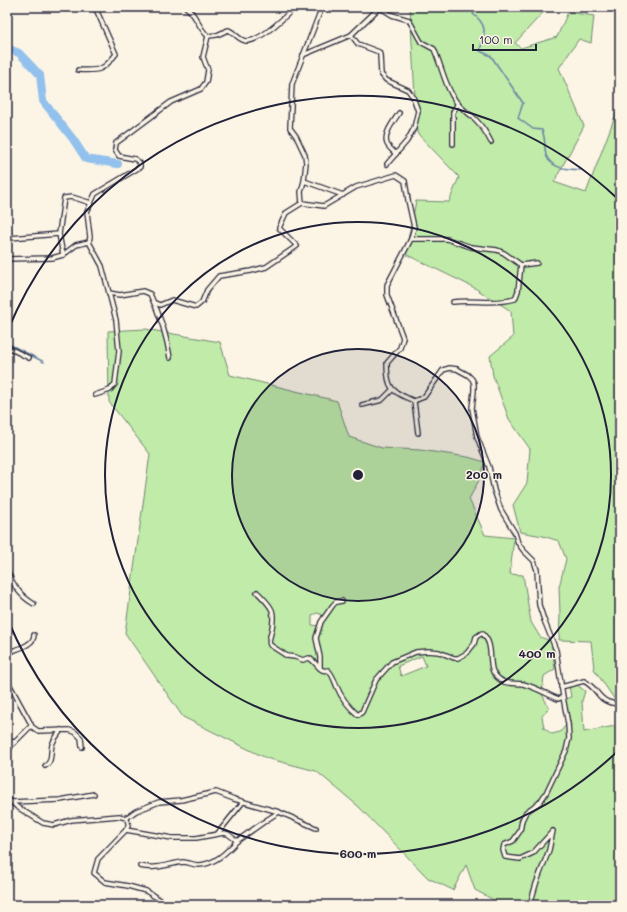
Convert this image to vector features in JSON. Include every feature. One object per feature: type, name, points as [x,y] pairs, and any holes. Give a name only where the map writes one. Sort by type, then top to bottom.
[{"type":"street","points":[[78,70],[96,71],[107,65],[116,54],[96,7]]},
{"type":"street","points":[[186,7],[194,14],[203,32],[208,36],[217,35],[228,30],[232,31],[239,38],[248,41],[256,39],[273,28],[295,7]]},
{"type":"street","points":[[302,203],[301,192],[306,162],[296,136],[290,128],[292,84],[322,7]]},
{"type":"street","points":[[303,55],[351,35],[380,7],[392,15],[409,20],[421,42],[434,49],[446,83],[458,103],[476,120],[488,135],[491,142]]},
{"type":"street","points":[[351,35],[358,44],[379,52],[381,74],[386,80],[408,90],[413,97],[418,111],[414,128],[407,141],[387,164]]},
{"type":"street","points":[[95,395],[110,390],[115,384],[119,351],[116,320],[102,266],[89,242],[90,237],[87,212],[95,194],[140,167],[140,163],[135,159],[119,156],[115,150],[116,143],[171,102],[201,88],[206,82],[208,70],[203,57],[208,36]]},
{"type":"street","points":[[453,144],[453,112],[458,103]]},
{"type":"street","points":[[396,154],[387,144],[386,138],[399,114]]},
{"type":"street","points":[[155,303],[160,305],[172,300],[196,307],[202,302],[207,290],[219,276],[266,267],[297,246],[279,228],[286,213],[302,203],[324,206],[356,188],[396,175],[406,181],[408,200],[414,227],[411,239],[387,284],[387,296],[403,338],[400,348],[387,362],[389,384],[392,390],[414,401],[424,397],[443,370],[450,368],[457,370],[472,379],[474,391],[472,408],[477,437],[489,467],[494,490],[501,510],[512,527],[518,543],[535,562],[540,604],[544,620],[556,650],[568,724],[569,738],[566,751],[546,793],[540,802],[526,812],[522,820],[520,831],[513,841],[504,845],[503,850],[505,856],[520,859],[533,853],[553,831],[549,850],[530,905]]},
{"type":"street","points":[[304,181],[343,195]]},
{"type":"street","points":[[63,255],[58,234],[64,198],[68,196],[91,203]]},
{"type":"street","points":[[7,220],[10,238],[58,234]]},
{"type":"street","points":[[411,239],[447,239],[471,247],[497,250],[521,265],[537,263]]},
{"type":"street","points":[[7,259],[52,258],[63,255],[76,245],[89,242]]},
{"type":"street","points":[[453,302],[488,302],[515,299],[518,291],[521,265]]},
{"type":"street","points":[[109,293],[120,295],[143,291],[150,294],[155,303],[168,342],[170,358]]},
{"type":"street","points":[[7,347],[29,358]]},
{"type":"street","points":[[362,404],[382,400],[392,390]]},
{"type":"street","points":[[414,401],[418,433]]},
{"type":"street","points":[[7,570],[13,584],[22,596],[34,604]]},
{"type":"street","points":[[257,592],[270,605],[274,614],[274,624],[269,642],[270,645],[287,656],[295,656],[303,660],[309,658],[314,661],[320,669],[324,671],[328,670],[333,675],[336,687],[349,706],[358,715],[365,706],[376,680],[392,662],[416,652],[428,651],[439,652],[454,658],[458,658],[467,653],[474,644],[476,637],[482,633],[485,636],[491,650],[492,669],[494,674],[499,679],[505,682],[532,686],[558,698],[563,697]]},
{"type":"street","points":[[320,669],[320,657],[316,638],[321,622],[333,605],[336,602],[342,601]]},
{"type":"street","points":[[7,653],[31,643],[34,635]]},
{"type":"street","points":[[7,680],[30,721],[31,726],[38,731],[69,730],[79,734],[82,747]]},
{"type":"street","points":[[561,687],[584,681],[592,685],[600,697],[612,704],[620,704]]},
{"type":"street","points":[[7,755],[11,746],[31,726]]},
{"type":"street","points":[[45,766],[50,761],[53,743],[61,730]]},
{"type":"street","points":[[7,741],[15,742]]},
{"type":"street","points":[[126,818],[136,811],[160,802],[181,800],[211,792],[279,812],[316,828]]},
{"type":"street","points":[[11,802],[60,800],[94,794]]},
{"type":"street","points":[[7,798],[17,807],[43,823],[54,825],[71,820],[119,816],[126,818],[129,822],[126,830],[98,859],[94,873],[105,882],[146,891],[168,905]]},
{"type":"street","points":[[218,833],[243,802]]},
{"type":"street","points":[[140,866],[150,868],[186,862],[206,864],[227,852],[237,841],[279,812]]},
{"type":"street","points":[[126,830],[172,838],[196,838],[218,833],[228,834],[237,841]]},
{"type":"green space","points":[[410,7],[548,7],[515,43],[521,48],[557,37],[568,12],[594,16],[591,43],[579,39],[559,68],[584,126],[554,182],[586,193],[620,103],[620,700],[615,700],[594,669],[591,641],[559,640],[559,587],[566,559],[559,541],[543,536],[520,532],[513,505],[527,483],[530,449],[509,419],[493,376],[490,356],[513,337],[511,311],[473,287],[405,254],[416,201],[449,202],[459,177],[417,133]]},
{"type":"green space","points":[[145,329],[220,342],[230,375],[337,401],[349,437],[382,448],[420,450],[468,457],[485,462],[478,482],[469,499],[485,535],[514,538],[510,574],[523,575],[531,622],[540,637],[551,641],[555,669],[544,676],[542,694],[549,708],[542,716],[544,728],[552,734],[560,732],[567,724],[571,726],[565,699],[571,697],[569,686],[577,685],[585,691],[582,701],[584,732],[620,725],[620,905],[540,905],[539,902],[531,905],[503,905],[475,890],[466,865],[453,890],[428,878],[358,806],[316,771],[266,758],[183,717],[125,633],[150,454],[109,402],[108,331]],"holes":[[[317,613],[321,614],[323,623],[319,626],[312,625],[312,615]],[[422,656],[426,666],[401,676],[398,666]]]},
{"type":"waterway","points":[[476,7],[473,14],[481,22],[484,31],[480,51],[491,56],[523,103],[518,118],[533,129],[542,130],[546,156],[549,161],[558,167],[581,170]]},
{"type":"waterway","points":[[7,48],[19,53],[40,75],[43,101],[73,139],[86,159],[118,164]]},
{"type":"waterway","points":[[7,343],[44,362]]}]
